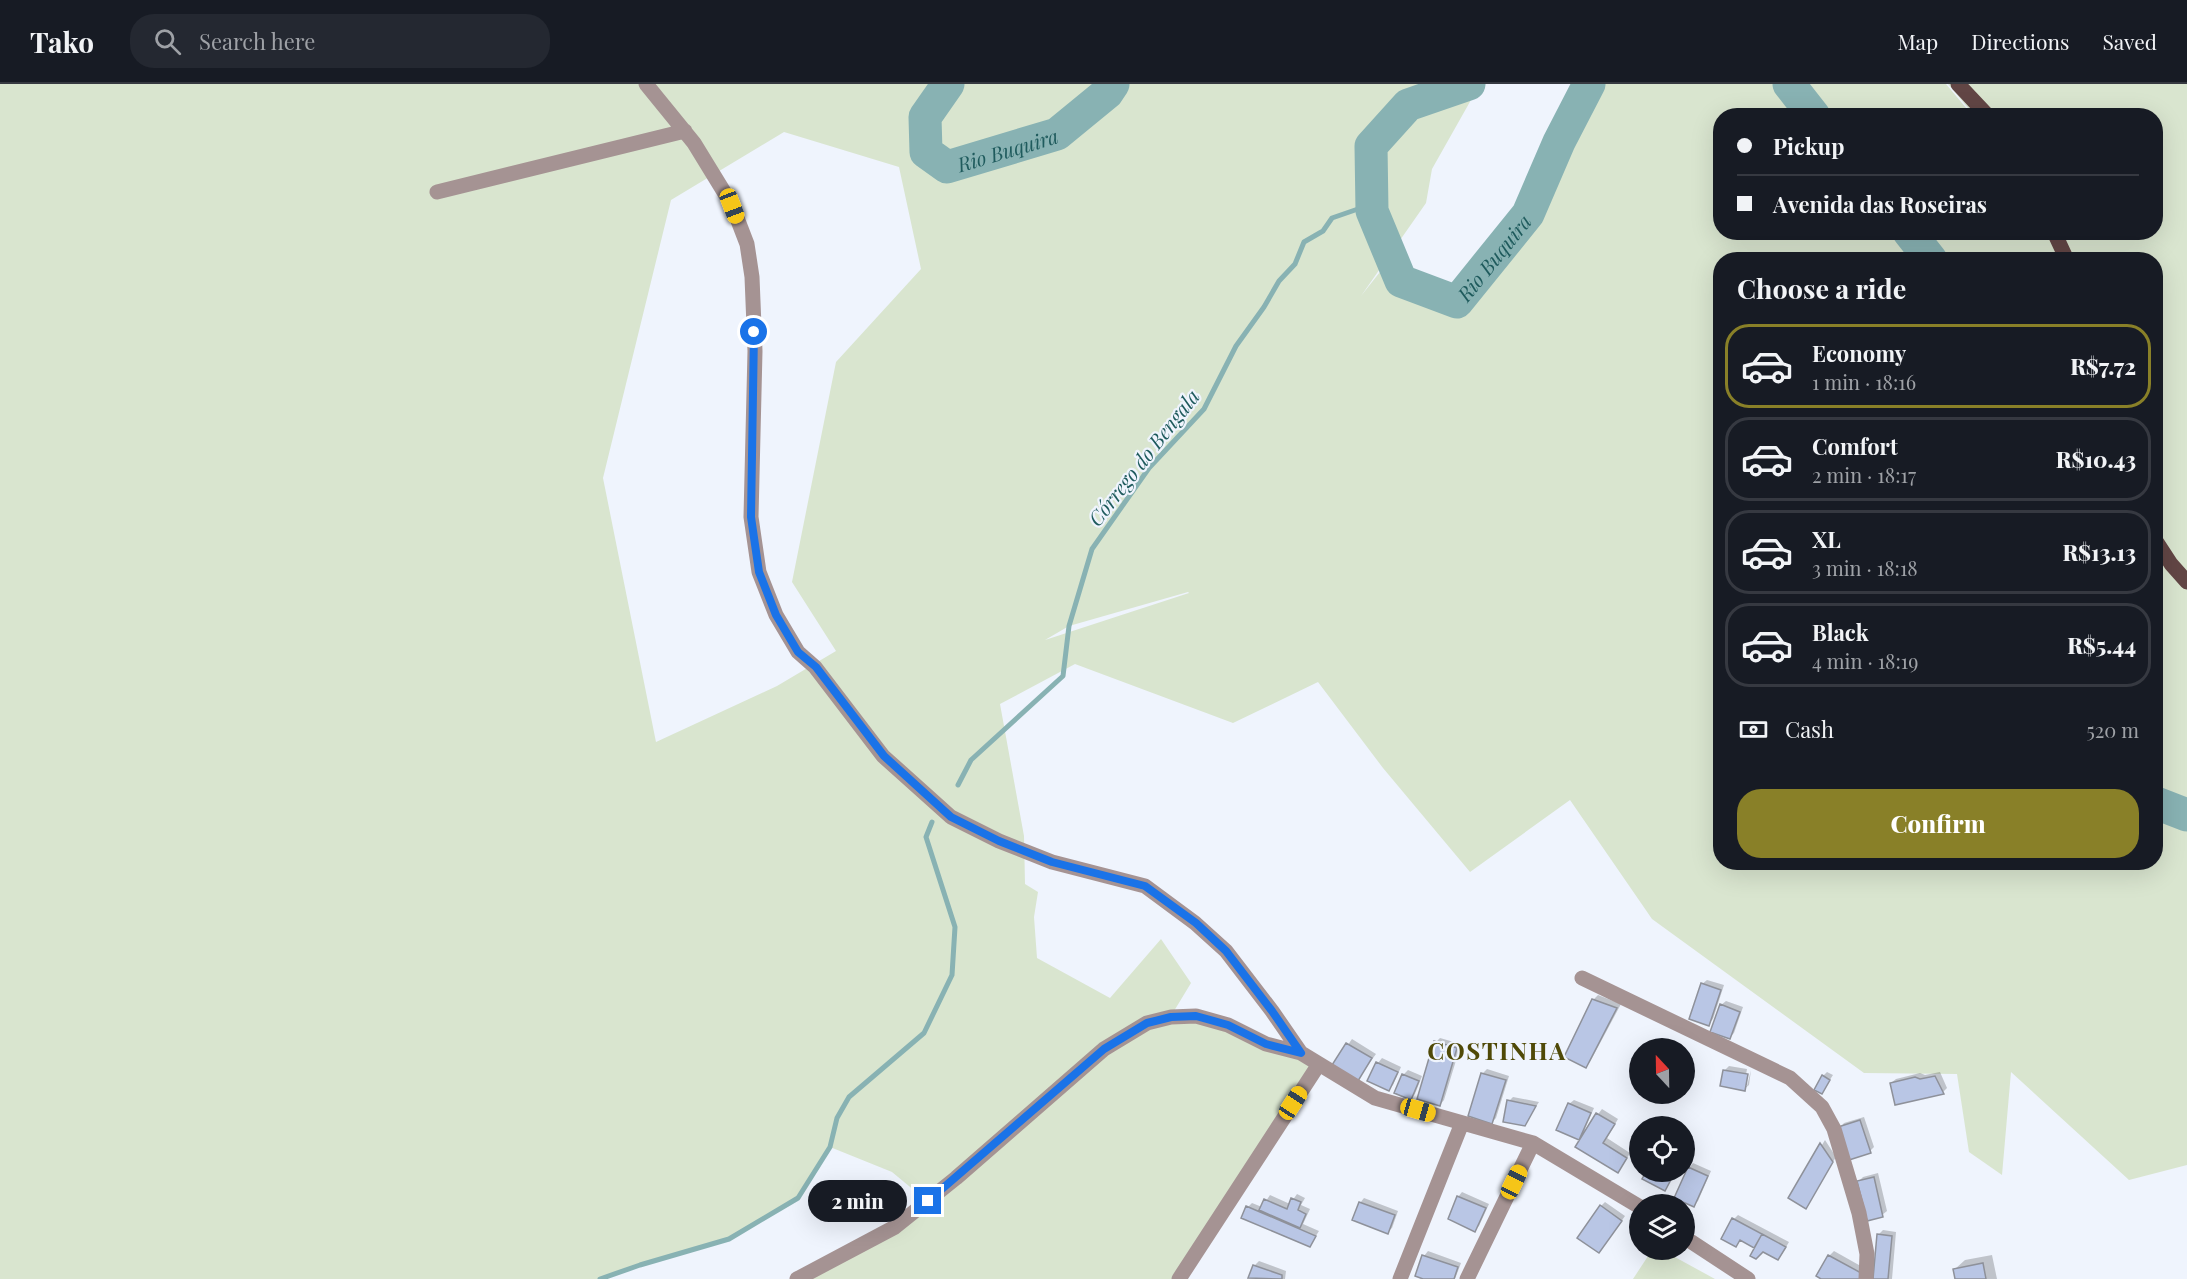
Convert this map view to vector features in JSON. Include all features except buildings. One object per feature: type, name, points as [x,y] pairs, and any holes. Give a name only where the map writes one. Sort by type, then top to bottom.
[{"type":"main road","points":[[1958,84],[1980,108]]},
{"type":"main road","points":[[2163,552],[2187,582]]},
{"type":"street","points":[[646,84],[685,131],[732,206],[747,244],[752,277],[755,351],[751,517],[759,572],[776,615],[798,652],[816,667],[884,756],[951,817],[999,841],[1052,862],[1145,886],[1196,923],[1226,951],[1301,1053]]},
{"type":"street","points":[[437,192],[685,131]]},
{"type":"street","points":[[1582,978],[1790,1078],[1822,1107],[1837,1138],[1858,1213],[1867,1254],[1866,1279]]},
{"type":"street","points":[[797,1279],[894,1227],[957,1178],[1104,1049],[1147,1023],[1171,1017],[1196,1016],[1228,1025],[1266,1044],[1301,1053],[1375,1098],[1533,1143],[1629,1200]]},
{"type":"street","points":[[1179,1279],[1319,1064]]},
{"type":"street","points":[[1400,1279],[1462,1123]]},
{"type":"street","points":[[1467,1279],[1533,1143]]},
{"type":"street","points":[[1695,1244],[1748,1279]]},
{"type":"green space","points":[[0,84],[1480,84],[1432,169],[1426,203],[1361,296],[1391,258],[1401,281],[1446,298],[1464,293],[1528,214],[1559,142],[1589,84],[1946,84],[1966,108],[1713,108],[1713,240],[2163,240],[2163,108],[1968,108],[1948,84],[2187,84],[2187,1165],[2129,1180],[2011,1072],[2002,1175],[1969,1152],[1957,1074],[1864,1073],[1652,919],[1570,800],[1470,872],[1383,768],[1318,682],[1233,723],[1075,664],[1000,704],[1024,836],[1025,884],[1038,892],[1034,917],[1037,958],[1110,998],[1161,939],[1191,983],[1171,1016],[1196,1016],[1319,1064],[1179,1279],[796,1279],[927,1201],[892,1172],[830,1147],[798,1198],[729,1239],[600,1279],[0,1279]],"holes":[[[784,132],[899,167],[921,269],[836,362],[792,582],[836,651],[777,686],[656,742],[603,478],[671,200]],[[1189,593],[1045,640],[1069,626]]]},
{"type":"green space","points":[[1645,1260],[1680,1260],[1715,1279],[1633,1279]]},
{"type":"waterway","name":"Rio Buquira","points":[[948,84],[925,117],[926,152],[947,167],[1057,134],[1107,93],[1113,84]]},
{"type":"waterway","name":"Rio Buquira","points":[[1469,84],[1408,105],[1371,146],[1372,211],[1401,281],[1457,302],[1528,214],[1559,142],[1589,84]]},
{"type":"waterway","name":"Rio Buquira","points":[[1789,84],[1808,108]]},
{"type":"waterway","name":"Córrego do Bengala","points":[[958,785],[971,760],[1063,676],[1069,626],[1092,549],[1149,468],[1204,409],[1236,346],[1264,307],[1279,281],[1295,264],[1304,242],[1323,231],[1332,218],[1358,209],[1372,211]]},
{"type":"waterway","name":"Rio Buquira","points":[[1915,240],[1925,252]]},
{"type":"waterway","name":"Rio Buquira","points":[[2163,806],[2187,815]]},
{"type":"waterway","name":"Córrego do Bengala","points":[[600,1279],[729,1239],[798,1198],[830,1147],[837,1118],[849,1097],[924,1033],[952,975],[955,927],[926,837],[932,822]]},
{"type":"district","name":"COSTINHA","points":[[1497,1050]]},
{"type":"route","points":[[754,332],[751,517],[759,572],[776,615],[798,652],[816,667],[884,756],[951,817],[999,841],[1052,862],[1145,886],[1196,923],[1226,951],[1288,1032],[1301,1053],[1266,1044],[1228,1025],[1196,1016],[1171,1017],[1147,1023],[1104,1049],[928,1201]]}]
